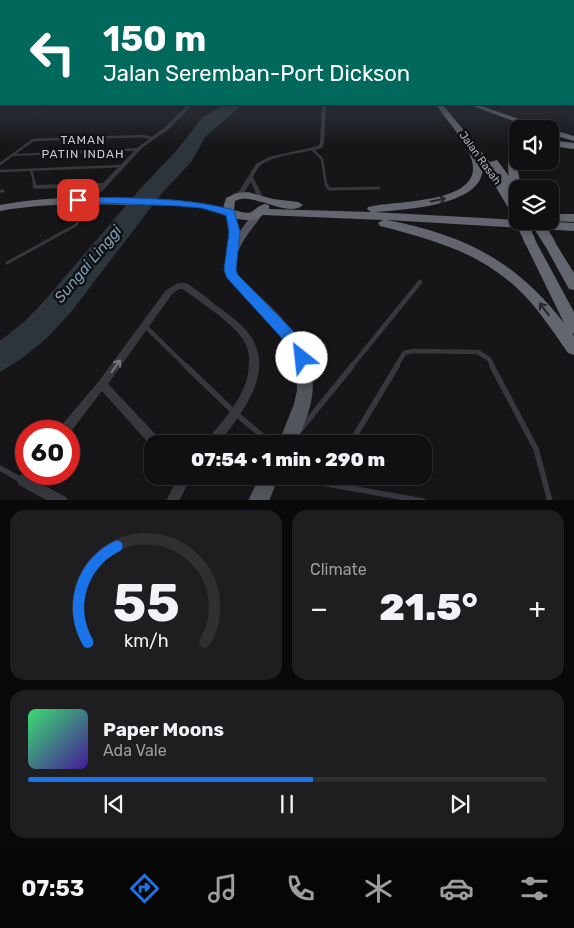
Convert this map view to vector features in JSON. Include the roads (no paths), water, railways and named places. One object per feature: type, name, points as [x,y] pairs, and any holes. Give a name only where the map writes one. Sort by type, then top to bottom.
[{"type":"highway","name":"Jalan Rasah","points":[[439,105],[509,187]]},
{"type":"highway","name":"Jalan Rasah","points":[[448,105],[474,135],[509,186]]},
{"type":"highway","points":[[473,105],[517,120]]},
{"type":"highway","points":[[559,134],[574,139]]},
{"type":"highway","points":[[372,209],[452,197],[470,188],[477,179],[479,170],[464,136]]},
{"type":"highway","points":[[559,144],[574,146]]},
{"type":"highway","points":[[179,203],[250,194],[298,205],[509,215]]},
{"type":"highway","points":[[229,212],[228,203],[237,197]]},
{"type":"highway","points":[[259,213],[266,206],[262,198]]},
{"type":"highway","points":[[0,208],[34,202],[103,200],[179,203],[229,212],[240,217],[259,213],[328,213],[574,227]]},
{"type":"highway","points":[[328,213],[432,233],[482,256],[520,283],[539,303],[574,348]]},
{"type":"highway","points":[[559,218],[574,218]]},
{"type":"highway","points":[[525,230],[574,327]]},
{"type":"highway","points":[[542,230],[574,285]]},
{"type":"main road","points":[[229,212],[234,225],[230,270],[233,278],[294,341],[302,358],[305,390],[300,413],[291,435]]},
{"type":"main road","points":[[233,248],[259,213]]},
{"type":"main road","points":[[258,500],[266,485]]},
{"type":"street","points":[[91,200],[138,149],[167,128],[190,105]]},
{"type":"street","points":[[237,197],[246,189],[254,170],[264,162],[320,147],[322,143],[324,105]]},
{"type":"street","points":[[14,155],[138,149]]},
{"type":"street","points":[[252,178],[262,198]]},
{"type":"street","points":[[35,187],[104,185]]},
{"type":"street","points":[[73,420],[102,384],[169,292],[178,286],[185,286],[236,327],[249,340],[254,373],[250,388],[236,413],[218,435]]},
{"type":"street","points":[[102,384],[149,435]]},
{"type":"street","points":[[39,485],[62,500]]},
{"type":"street","points":[[172,500],[181,485]]},
{"type":"lane","points":[[0,164],[33,140],[143,136],[151,138]]},
{"type":"lane","points":[[313,150],[322,159],[326,187],[329,189],[379,188]]},
{"type":"lane","points":[[0,171],[122,166]]},
{"type":"lane","points":[[31,170],[35,187]]},
{"type":"lane","points":[[7,263],[76,225],[91,200]]},
{"type":"lane","points":[[295,435],[378,334],[404,297],[420,282]]},
{"type":"lane","points":[[145,326],[262,435]]},
{"type":"lane","points":[[355,435],[404,353],[413,351],[478,352],[489,360],[536,449],[550,500]]},
{"type":"lane","points":[[0,468],[15,473]]},
{"type":"lane","points":[[333,485],[423,500]]},
{"type":"water","name":"Sungai Linggi","points":[[224,105],[242,105],[205,137],[192,161],[162,193],[71,312],[47,338],[21,359],[0,372],[0,341],[25,321],[46,299],[140,189],[176,151],[202,118]]},
{"type":"district","name":"TAMAN PATIN INDAH","points":[[83,147]]}]
